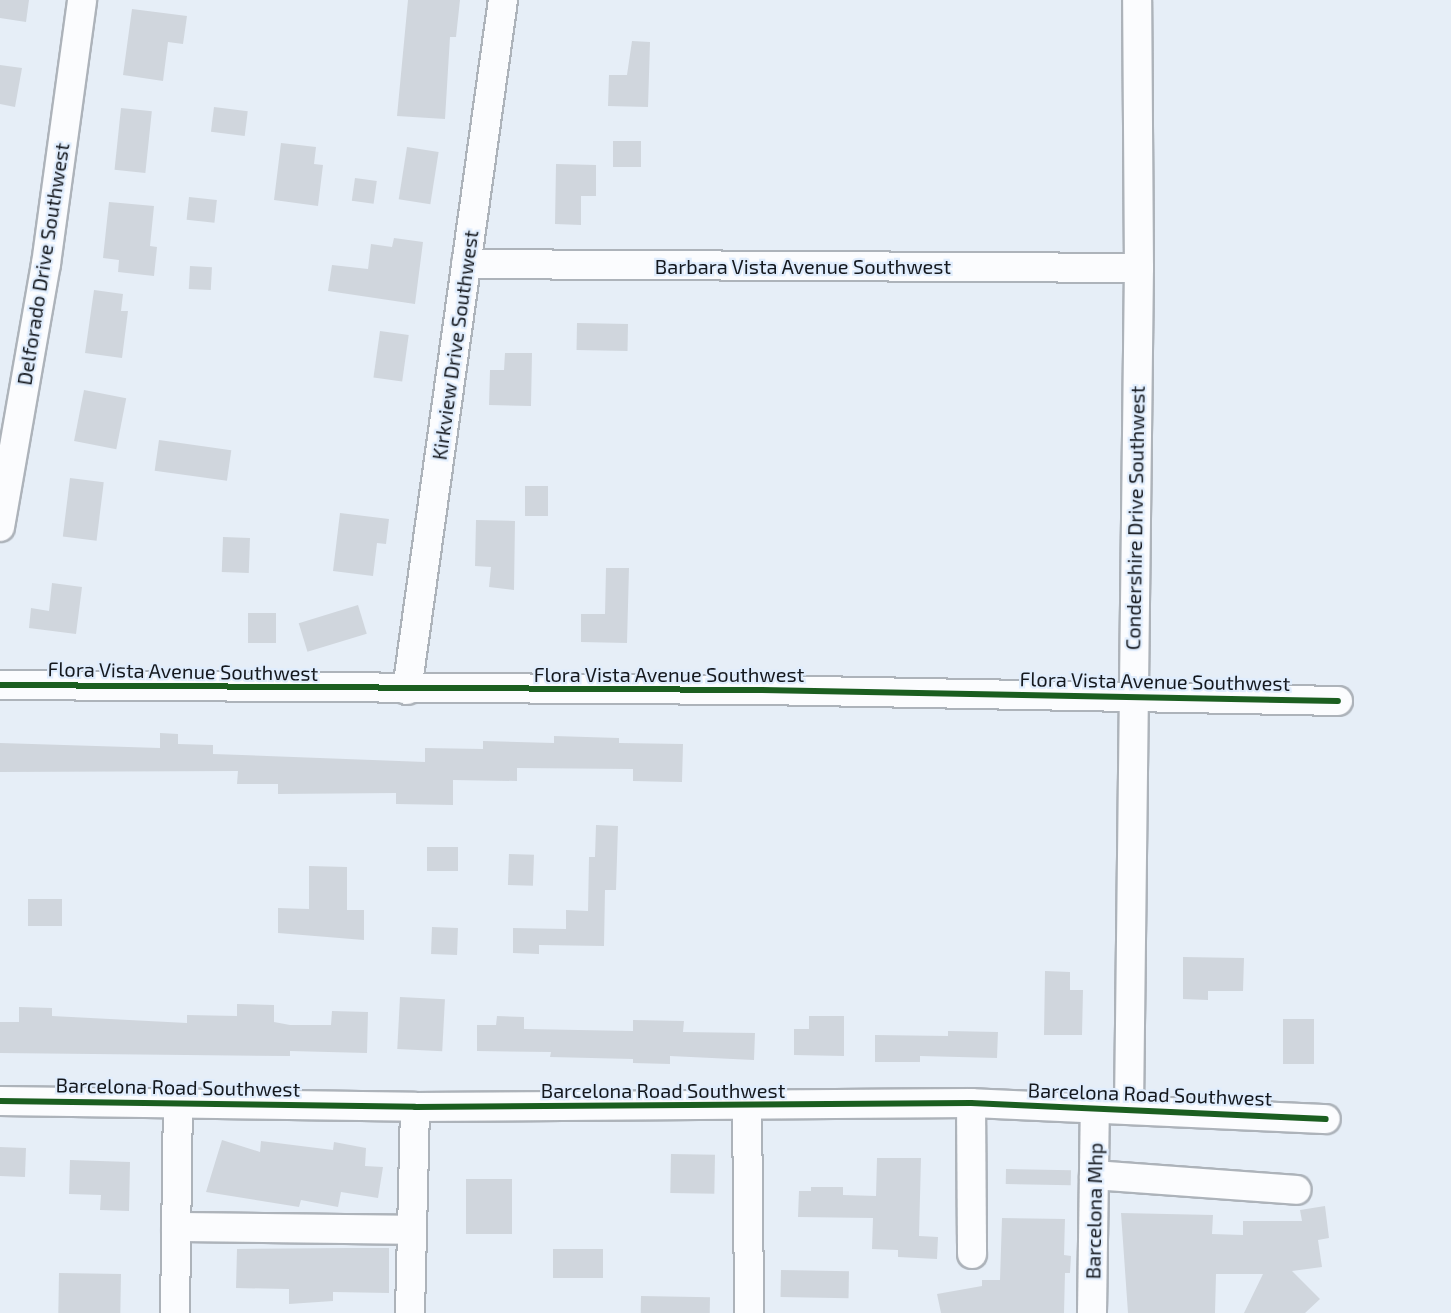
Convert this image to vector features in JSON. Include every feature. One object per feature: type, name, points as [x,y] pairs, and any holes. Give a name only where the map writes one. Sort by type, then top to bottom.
[{"type":"street","name":"Delforado Drive Southwest","points":[[0,528],[46,264],[82,0]]},
{"type":"street","name":"Kirkview Drive Southwest","points":[[407,690],[503,0]]},
{"type":"street","name":"Condershire Drive Southwest","points":[[1129,1109],[1132,696],[1139,268],[1137,0]]},
{"type":"street","name":"Barbara Vista Avenue Southwest","points":[[466,264],[1139,268]]},
{"type":"street","name":"Flora Vista Avenue Southwest","points":[[0,685],[1132,696],[1338,701]]},
{"type":"street","name":"Barcelona Road Southwest","points":[[0,1101],[415,1107],[747,1107],[971,1103],[1326,1119]]},
{"type":"street","points":[[971,1103],[972,1254]]},
{"type":"street","points":[[175,1313],[178,1104]]},
{"type":"street","points":[[410,1313],[415,1107]]},
{"type":"street","points":[[747,1107],[749,1313]]},
{"type":"street","name":"Barcelona Mhp","points":[[1092,1313],[1095,1108]]},
{"type":"street","points":[[1094,1175],[1296,1190]]},
{"type":"street","points":[[176,1227],[412,1230]]},
{"type":"building","points":[[0,0],[29,0],[26,22],[0,18]]},
{"type":"building","points":[[408,0],[460,0],[456,37],[450,37],[445,119],[397,116]]},
{"type":"building","points":[[132,9],[187,16],[183,44],[168,42],[163,81],[123,75]]},
{"type":"building","points":[[632,41],[650,42],[648,107],[608,106],[609,75],[627,75]]},
{"type":"building","points":[[0,65],[22,68],[15,107],[0,104]]},
{"type":"building","points":[[214,107],[248,111],[245,136],[211,132]]},
{"type":"building","points":[[121,108],[152,111],[145,173],[115,170]]},
{"type":"building","points":[[613,141],[641,141],[641,167],[613,167]]},
{"type":"building","points":[[281,143],[316,147],[314,164],[323,165],[318,206],[274,200]]},
{"type":"building","points":[[407,147],[439,152],[430,204],[399,199]]},
{"type":"building","points":[[556,164],[596,165],[596,196],[581,196],[581,225],[555,224]]},
{"type":"building","points":[[355,178],[377,181],[374,204],[352,201]]},
{"type":"building","points":[[189,197],[217,200],[214,223],[187,220]]},
{"type":"building","points":[[109,202],[154,206],[150,246],[157,247],[154,276],[118,272],[119,260],[103,258]]},
{"type":"building","points":[[394,238],[423,242],[415,304],[328,291],[332,265],[368,269],[371,244],[392,247]]},
{"type":"building","points":[[190,266],[212,267],[211,290],[189,289]]},
{"type":"building","points":[[94,290],[123,294],[121,311],[128,311],[122,358],[85,353]]},
{"type":"building","points":[[577,323],[628,324],[628,351],[577,350]]},
{"type":"building","points":[[380,331],[409,335],[402,382],[373,378]]},
{"type":"building","points":[[505,353],[532,353],[531,406],[489,405],[490,370],[504,370]]},
{"type":"building","points":[[84,390],[126,398],[116,449],[74,441]]},
{"type":"building","points":[[159,440],[231,450],[227,481],[155,471]]},
{"type":"building","points":[[70,478],[104,482],[97,541],[63,537]]},
{"type":"building","points":[[525,486],[548,486],[548,516],[525,516]]},
{"type":"building","points":[[340,513],[389,519],[386,544],[377,543],[373,576],[333,571]]},
{"type":"building","points":[[476,520],[515,521],[514,590],[489,587],[491,567],[475,566]]},
{"type":"building","points":[[223,537],[250,538],[249,573],[222,572]]},
{"type":"building","points":[[606,568],[629,568],[627,643],[581,642],[581,614],[605,614]]},
{"type":"building","points":[[52,583],[82,587],[76,634],[29,628],[31,608],[49,611]]},
{"type":"building","points":[[358,605],[367,634],[307,652],[299,623]]},
{"type":"building","points":[[248,613],[276,613],[276,643],[248,643]]},
{"type":"building","points":[[160,733],[178,734],[178,744],[213,745],[213,754],[425,762],[425,748],[483,749],[483,741],[554,743],[554,736],[619,738],[619,743],[683,744],[682,782],[633,781],[633,769],[517,768],[517,781],[453,780],[453,805],[396,804],[396,793],[278,794],[278,784],[237,784],[238,771],[0,772],[0,743],[160,748]]},
{"type":"building","points":[[596,825],[618,826],[616,890],[605,890],[604,946],[539,945],[539,954],[513,953],[513,928],[566,929],[566,910],[588,911],[589,857],[595,857]]},
{"type":"building","points":[[427,847],[458,847],[458,871],[427,871]]},
{"type":"building","points":[[509,854],[534,855],[533,886],[508,885]]},
{"type":"building","points":[[309,866],[347,867],[347,910],[364,910],[364,940],[278,933],[278,908],[309,909]]},
{"type":"building","points":[[28,899],[62,899],[62,926],[28,926]]},
{"type":"building","points":[[432,927],[458,928],[457,955],[431,954]]},
{"type":"building","points":[[1183,957],[1244,958],[1243,991],[1208,991],[1208,1000],[1183,999]]},
{"type":"building","points":[[1045,971],[1070,972],[1070,990],[1083,990],[1082,1035],[1044,1035]]},
{"type":"building","points":[[400,997],[445,999],[442,1051],[397,1049]]},
{"type":"building","points":[[237,1004],[274,1005],[274,1022],[290,1025],[331,1025],[332,1011],[368,1012],[367,1053],[290,1051],[290,1056],[0,1053],[0,1022],[19,1022],[19,1007],[52,1008],[52,1016],[187,1023],[187,1015],[237,1016]]},
{"type":"building","points":[[497,1016],[524,1017],[524,1029],[633,1031],[633,1020],[684,1021],[683,1032],[755,1033],[754,1060],[670,1056],[670,1064],[633,1063],[633,1059],[550,1057],[551,1052],[477,1051],[477,1025],[496,1025]]},
{"type":"building","points":[[809,1016],[844,1016],[844,1056],[794,1055],[794,1029],[809,1029]]},
{"type":"building","points":[[1283,1019],[1314,1019],[1314,1064],[1283,1064]]},
{"type":"building","points":[[948,1031],[998,1032],[997,1058],[920,1056],[920,1062],[875,1062],[875,1035],[948,1036]]},
{"type":"building","points":[[222,1140],[260,1152],[261,1141],[333,1150],[334,1142],[366,1148],[365,1166],[383,1167],[378,1198],[341,1192],[338,1207],[301,1200],[299,1207],[206,1192]]},
{"type":"building","points":[[0,1147],[26,1148],[25,1177],[0,1176]]},
{"type":"building","points":[[671,1154],[715,1155],[714,1194],[670,1193]]},
{"type":"building","points":[[877,1158],[921,1158],[919,1236],[938,1237],[937,1259],[898,1257],[898,1250],[872,1249],[873,1218],[798,1217],[799,1191],[811,1191],[811,1187],[843,1187],[843,1195],[876,1196]]},
{"type":"building","points":[[70,1160],[130,1162],[129,1211],[100,1210],[101,1195],[69,1194]]},
{"type":"building","points":[[1006,1169],[1071,1170],[1071,1185],[1006,1184]]},
{"type":"building","points":[[466,1179],[512,1179],[512,1234],[466,1234]]},
{"type":"building","points":[[1325,1206],[1329,1238],[1318,1240],[1322,1267],[1292,1271],[1320,1299],[1305,1313],[1244,1313],[1263,1274],[1216,1274],[1215,1313],[1128,1313],[1121,1213],[1213,1215],[1212,1234],[1243,1235],[1243,1221],[1302,1221],[1300,1210]]},
{"type":"building","points":[[1002,1218],[1065,1219],[1064,1255],[1071,1256],[1070,1273],[1065,1273],[1064,1313],[941,1313],[937,1294],[982,1286],[982,1280],[1000,1280]]},
{"type":"building","points":[[389,1248],[389,1293],[333,1292],[333,1301],[289,1304],[289,1289],[236,1288],[237,1249]]},
{"type":"building","points":[[553,1249],[603,1249],[603,1278],[553,1278]]},
{"type":"building","points":[[781,1270],[849,1271],[849,1298],[781,1297]]},
{"type":"building","points":[[59,1273],[121,1274],[120,1313],[58,1313]]},
{"type":"building","points":[[641,1296],[710,1297],[710,1313],[641,1313]]},
{"type":"cycle path","points":[[0,685],[762,690],[1338,701]]},
{"type":"cycle path","points":[[0,1101],[415,1107],[971,1103],[1326,1119]]}]
